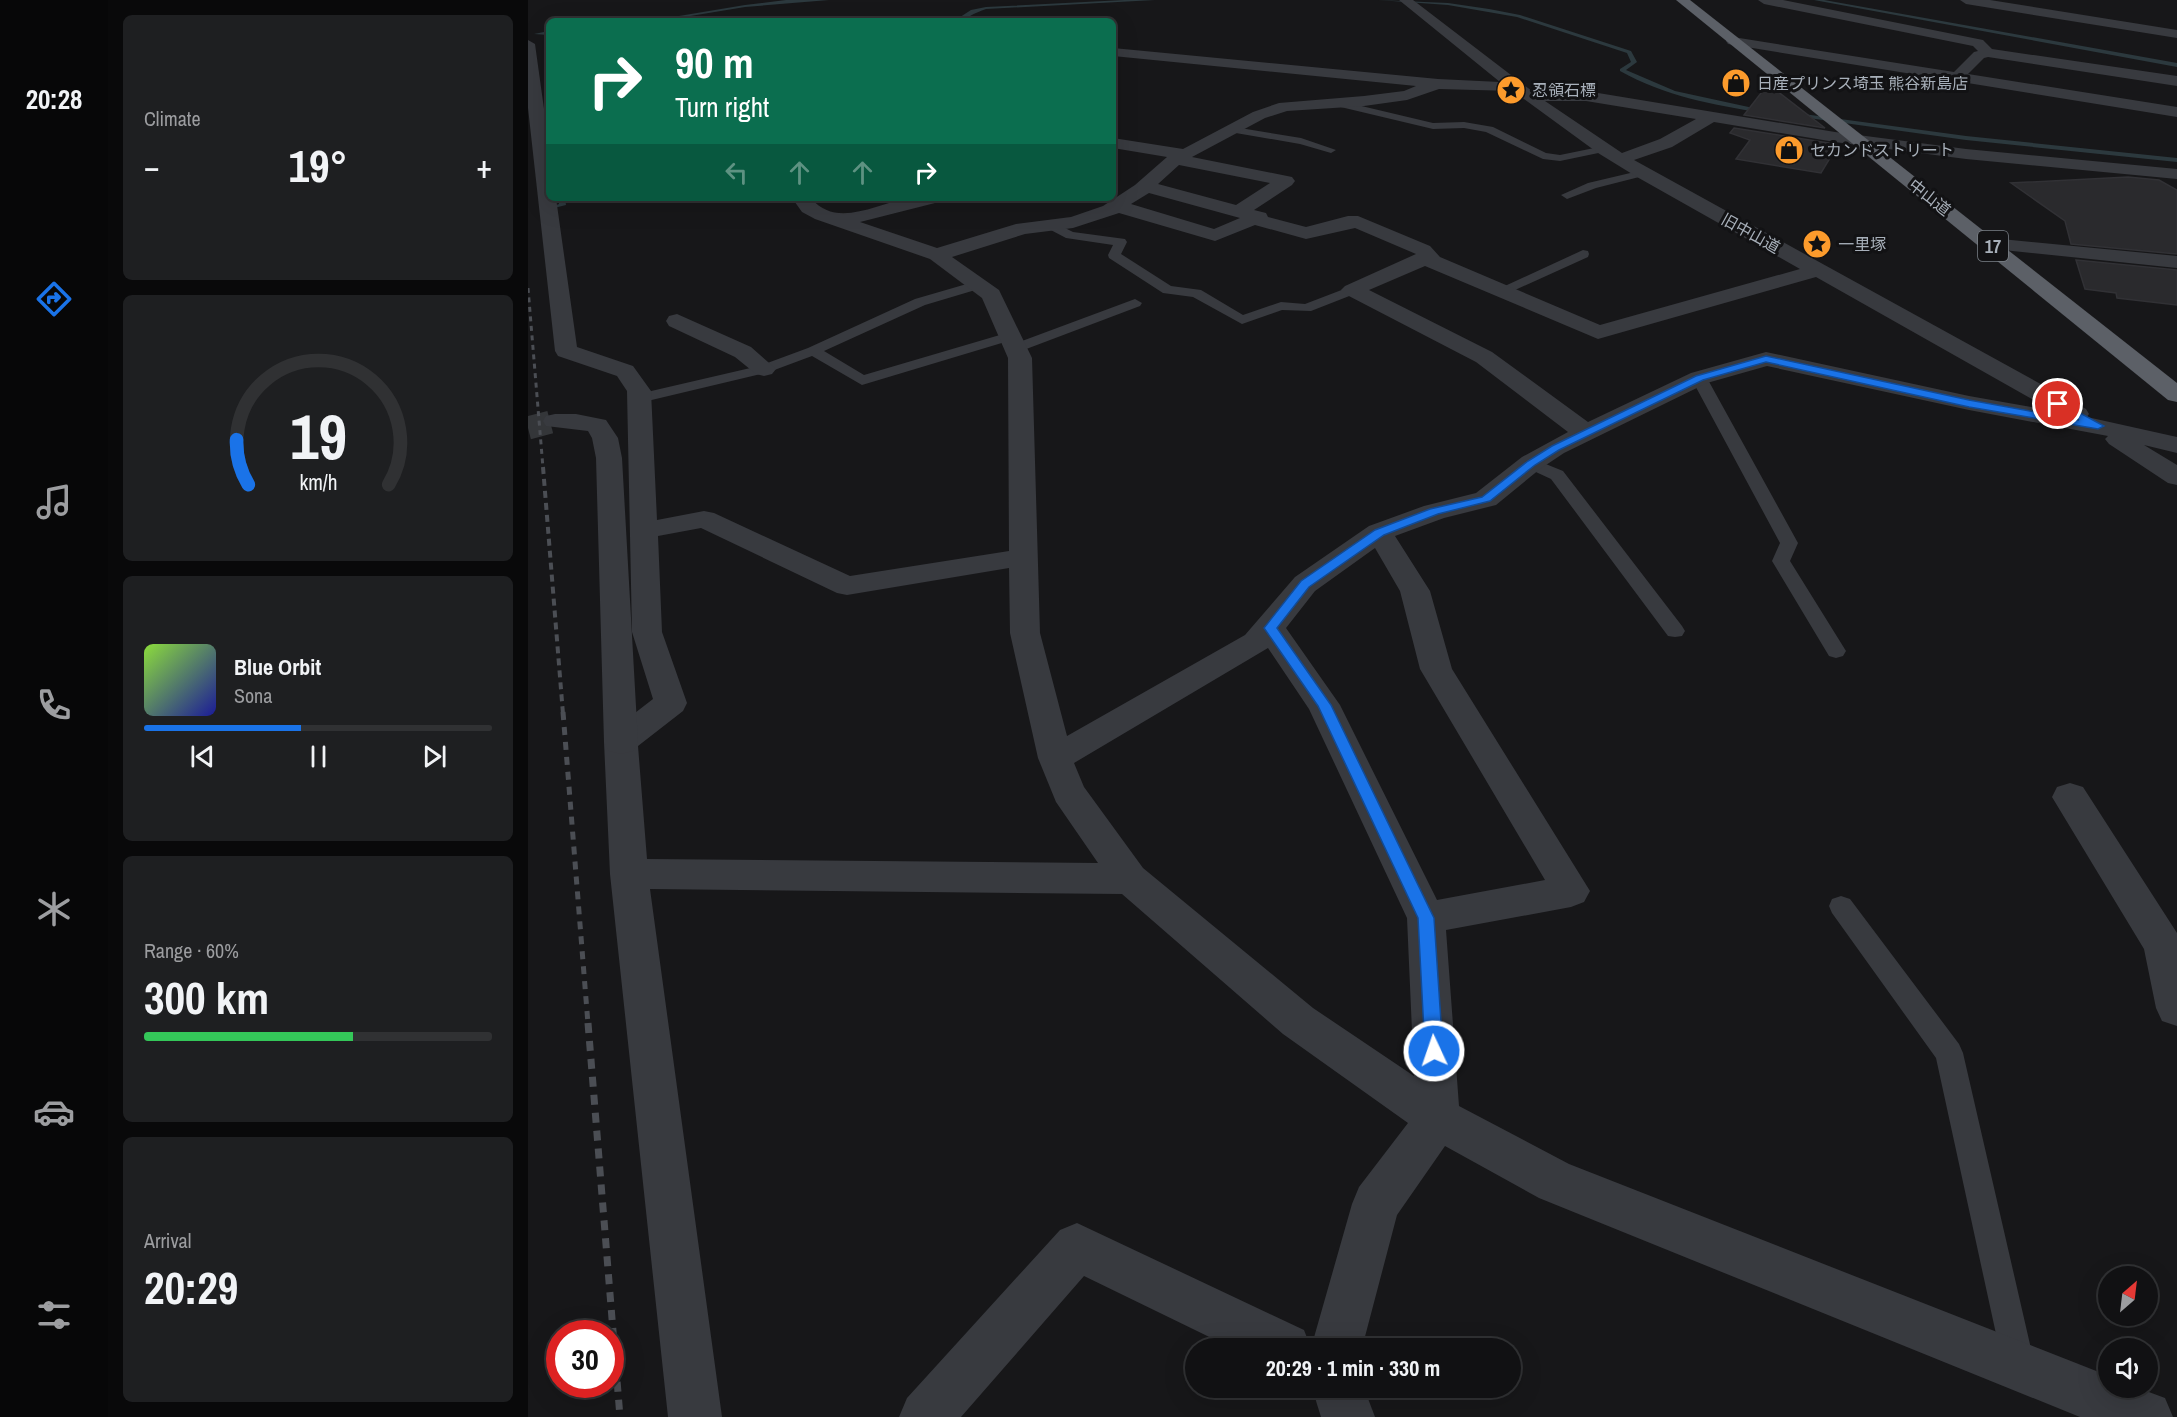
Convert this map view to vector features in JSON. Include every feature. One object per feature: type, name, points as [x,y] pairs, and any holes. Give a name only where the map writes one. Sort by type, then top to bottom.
[{"type":"highway","name":"中山道","points":[[1682,0],[1991,244],[2177,395]]},
{"type":"street","points":[[1764,0],[1978,43],[1988,52]]},
{"type":"street","points":[[1966,0],[2177,34]]},
{"type":"street","name":"旧中山道","points":[[1407,2],[1522,91],[1612,154],[2098,426],[2177,477]]},
{"type":"street","points":[[1768,45],[1814,10]]},
{"type":"street","points":[[1843,58],[1883,24]]},
{"type":"street","points":[[1733,41],[2177,112]]},
{"type":"street","points":[[532,49],[543,106],[546,138]]},
{"type":"street","points":[[1116,52],[1586,96],[1966,154],[2177,174]]},
{"type":"street","points":[[1956,78],[1979,55],[1988,52],[2177,81]]},
{"type":"street","points":[[937,255],[1023,228],[1073,222],[1116,206],[1180,157],[1259,115],[1285,106],[1364,101],[1407,95],[1438,84]]},
{"type":"street","points":[[1612,154],[1666,143],[1713,116]]},
{"type":"street","points":[[1116,144],[1286,181],[1247,215],[1215,235],[1116,206]]},
{"type":"street","points":[[1144,186],[1306,233],[1339,224],[1358,222],[1423,250],[1433,261]]},
{"type":"street","points":[[552,201],[566,351],[608,363],[625,371],[639,391],[647,632],[671,704],[621,742]]},
{"type":"street","points":[[803,201],[809,208],[840,221],[937,255],[991,295],[1020,358],[1025,633],[1055,758],[1069,793],[1130,879],[1298,1021],[1438,1118],[1555,1182],[2146,1417]]},
{"type":"street","points":[[840,221],[920,201]]},
{"type":"street","points":[[1991,244],[2177,262]]},
{"type":"street","points":[[1352,290],[1423,259],[1433,261],[1598,332],[1818,270]]},
{"type":"street","points":[[1352,290],[1484,357],[1586,433]]},
{"type":"street","points":[[677,321],[743,352],[764,369]]},
{"type":"street","points":[[1055,758],[1256,642],[1305,584],[1380,532],[1434,512],[1486,499],[1531,463],[1586,433],[1699,378],[1766,359],[1969,404],[2098,426],[2177,445]]},
{"type":"street","points":[[555,421],[576,421],[597,425],[605,438],[609,458],[629,874],[695,1417]]},
{"type":"street","points":[[643,531],[704,519],[847,586],[1024,557]]},
{"type":"street","points":[[1380,532],[1414,591],[1436,669],[1571,891],[1426,918]]},
{"type":"street","points":[[1270,628],[1324,705],[1426,918],[1438,1118],[1376,1204],[1341,1338]]},
{"type":"street","points":[[2070,797],[2163,945],[2177,1008]]},
{"type":"street","points":[[629,874],[1130,879]]},
{"type":"street","points":[[926,1417],[1077,1247],[1265,1338]]},
{"type":"street","points":[[1341,1398],[1348,1417]]},
{"type":"lane","points":[[1332,102],[1433,126],[1464,125],[1489,129],[1543,156],[1560,158],[1612,154]]},
{"type":"lane","points":[[1234,130],[1301,141],[1331,150]]},
{"type":"lane","points":[[1567,195],[1592,185],[1643,173]]},
{"type":"lane","points":[[1051,225],[1070,235],[1121,242],[1114,255],[1168,290],[1197,293],[1242,320],[1281,306],[1306,308],[1352,290]]},
{"type":"lane","points":[[1501,291],[1583,254]]},
{"type":"lane","points":[[639,398],[764,369],[813,351],[920,302],[977,285]]},
{"type":"lane","points":[[813,351],[862,380],[1013,342],[1135,303]]},
{"type":"lane","points":[[1699,378],[1790,543],[1781,561],[1836,651]]},
{"type":"lane","points":[[1531,463],[1557,475],[1675,631]]},
{"type":"lane","points":[[1841,906],[1949,1053],[2020,1367]]},
{"type":"building","points":[[1768,84],[1825,128],[1744,115]]},
{"type":"building","name":"セカンドストリート","points":[[1734,128],[1838,145],[1821,173],[1736,159],[1750,140],[1730,133]]},
{"type":"building","points":[[2128,177],[2159,180],[2177,190],[2177,254],[2071,244],[2065,221],[2011,183]]},
{"type":"building","points":[[2076,260],[2177,270],[2177,305],[2117,298],[2116,293],[2085,289]]},
{"type":"waterway","points":[[670,18],[745,6],[827,0]]},
{"type":"waterway","points":[[961,18],[973,11],[986,8],[1153,0]]},
{"type":"waterway","points":[[1380,0],[1448,4],[1518,16],[1629,52],[1634,62],[1622,70],[1673,93],[1709,102],[1764,111]]},
{"type":"waterway","points":[[1816,0],[2177,65]]},
{"type":"waterway","points":[[537,34],[546,33]]},
{"type":"waterway","points":[[1796,115],[1966,138],[2177,160]]},
{"type":"waterway","points":[[556,207],[563,205],[562,201]]},
{"type":"tunnel","points":[[528,428],[555,421]]},
{"type":"railway","points":[[528,288],[543,468]]},
{"type":"railway","points":[[543,467],[563,714]]},
{"type":"railway","points":[[563,712],[588,1024]]},
{"type":"railway","points":[[588,1023],[620,1417]]},
{"type":"place","name":"日産プリンス埼玉 熊谷新島店","points":[[1736,83]]},
{"type":"place","name":"忍領石標","points":[[1511,90]]},
{"type":"place","name":"セカンドストリート","points":[[1789,150]]},
{"type":"place","name":"一里塚","points":[[1817,244]]},
{"type":"route","points":[[1434,1051],[1426,918],[1324,705],[1270,628],[1305,584],[1380,532],[1434,512],[1486,499],[1531,463],[1555,448],[1699,378],[1766,359],[1969,404],[2098,426],[2058,404]]}]
